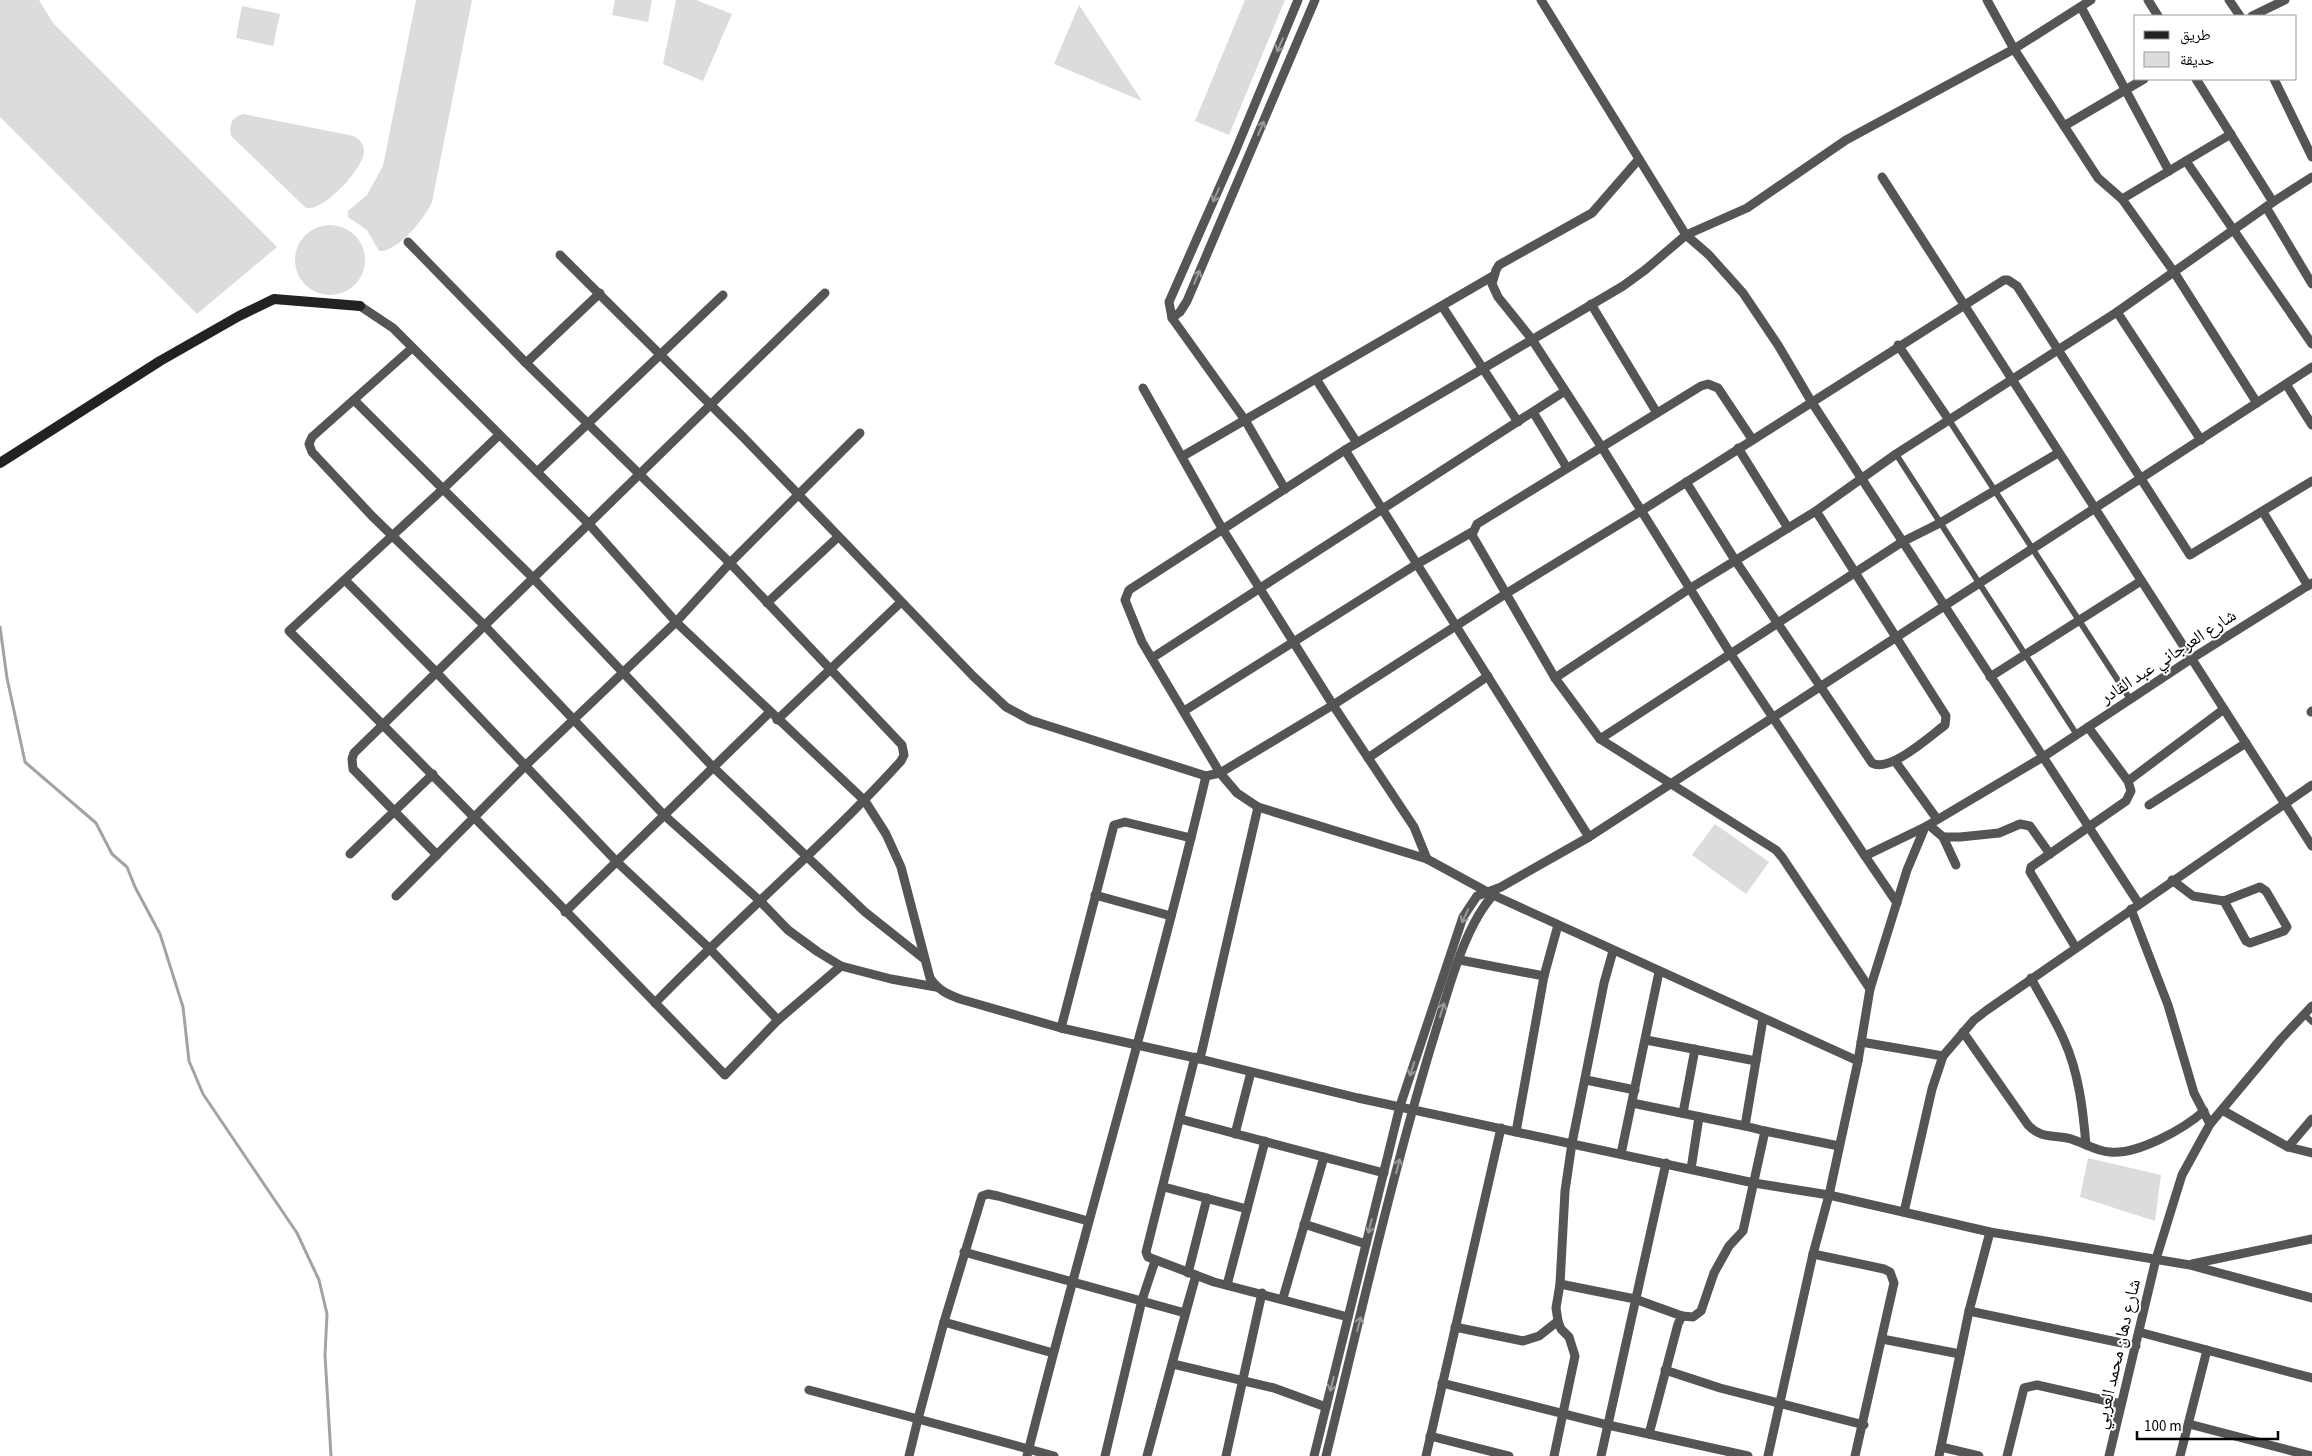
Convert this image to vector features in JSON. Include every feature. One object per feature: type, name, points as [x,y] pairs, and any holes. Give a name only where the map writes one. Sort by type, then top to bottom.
[{"type":"main road","points":[[0,463],[160,361],[239,316],[274,299],[360,306]]},
{"type":"street","points":[[1285,489],[1245,420],[1172,318],[1169,308],[1171,297],[1235,152],[1298,0]]},
{"type":"street","points":[[1172,318],[1180,312],[1187,301],[1315,0]]},
{"type":"street","points":[[1541,0],[1686,235],[1709,255],[1743,293],[1769,330],[1810,401],[1943,607],[2090,828],[2135,906],[2194,1093],[2210,1124]]},
{"type":"street","points":[[1987,0],[2014,48],[2098,178],[2122,199],[2174,272],[2257,403]]},
{"type":"street","points":[[1858,1061],[1489,893],[1427,859],[1258,807],[1237,793],[1220,773],[1152,658],[1125,605],[1126,595],[1129,590],[1344,450],[1645,270],[1686,235],[1746,208],[1846,140],[2014,48],[2092,0]]},
{"type":"street","points":[[2148,0],[2157,15]]},
{"type":"street","points":[[2229,0],[2239,15]]},
{"type":"street","points":[[2254,15],[2285,0]]},
{"type":"street","points":[[2081,7],[2169,171]]},
{"type":"street","points":[[2064,126],[2142,80]]},
{"type":"street","points":[[2197,80],[2231,134],[2312,284]]},
{"type":"street","points":[[2274,80],[2312,157]]},
{"type":"street","points":[[2122,199],[2231,134]]},
{"type":"street","points":[[1638,159],[1592,214],[1500,265],[1493,276],[1492,284],[1498,297],[1531,338],[1602,446],[1730,653],[1897,903]]},
{"type":"street","points":[[2186,161],[2312,344]]},
{"type":"street","points":[[1882,177],[2010,380],[2312,846]]},
{"type":"street","points":[[1555,678],[1689,588],[1816,511],[1896,454],[2117,312],[2269,204],[2312,177]]},
{"type":"street","points":[[408,242],[526,364],[588,422],[730,563],[829,670],[902,745],[904,750],[901,761],[865,801],[708,948],[655,1003]]},
{"type":"street","points":[[560,255],[710,404],[900,603],[1006,707],[1047,726],[1206,776],[1220,773],[1333,705],[1507,593],[1686,482],[1810,401],[2004,280],[2008,280],[2017,286],[2190,555],[2312,482]]},
{"type":"street","points":[[1183,456],[1493,276]]},
{"type":"street","points":[[526,364],[600,293]]},
{"type":"street","points":[[437,855],[351,764],[354,753],[532,577],[825,293]]},
{"type":"street","points":[[537,472],[722,295]]},
{"type":"street","points":[[1590,304],[1657,412]]},
{"type":"street","points":[[360,306],[393,328],[498,436],[588,523],[676,622],[777,720],[865,801],[886,834],[901,867],[923,958],[936,987]]},
{"type":"street","points":[[1442,306],[1484,366],[1518,422]]},
{"type":"street","points":[[2117,312],[2201,440]]},
{"type":"street","points":[[1898,346],[1949,420],[2130,699]]},
{"type":"street","points":[[412,348],[312,437],[310,447],[391,535],[484,625],[664,815],[803,942],[841,966],[936,987],[960,999],[1061,1028],[1400,1106],[1754,1183],[1829,1195],[1990,1232],[2190,1265],[2312,1298]]},
{"type":"street","points":[[1314,1456],[1400,1106],[1458,930],[1470,904],[1589,837],[2312,367]]},
{"type":"street","points":[[1316,379],[1357,443]]},
{"type":"street","points":[[2286,384],[2312,425]]},
{"type":"street","points":[[1184,711],[1416,564],[1472,532],[1477,524],[1701,386],[1714,385],[1752,439]]},
{"type":"street","points":[[1143,388],[1223,530],[1333,705],[1414,827],[1427,859]]},
{"type":"street","points":[[1152,658],[1565,391]]},
{"type":"street","points":[[354,400],[532,577],[622,674],[713,767],[865,912],[923,958]]},
{"type":"street","points":[[1533,412],[1567,468]]},
{"type":"street","points":[[396,896],[573,719],[676,622],[730,563],[860,433]]},
{"type":"street","points":[[498,436],[289,631],[476,817],[565,912],[725,1074],[778,1020],[841,966]]},
{"type":"street","points":[[1738,448],[1788,528]]},
{"type":"street","points":[[1344,450],[1589,837]]},
{"type":"street","points":[[1600,739],[1902,542],[1940,523],[2058,453]]},
{"type":"street","points":[[1896,454],[2077,735]]},
{"type":"street","points":[[1686,482],[1872,763],[1880,766],[1895,762],[1945,725],[1947,718],[1816,511]]},
{"type":"street","points":[[2263,512],[2310,584]]},
{"type":"street","points":[[1472,532],[1474,540],[1507,593],[1555,678],[1600,739],[1612,749],[1672,783],[1766,843],[1782,856],[1870,989]]},
{"type":"street","points":[[767,603],[838,537]]},
{"type":"street","points":[[345,580],[436,672],[617,862],[708,948],[778,1020]]},
{"type":"street","points":[[1990,677],[2141,581]]},
{"type":"street","name":"شارع العرجاني عبد القادر","points":[[1865,856],[1930,824],[2043,757],[2191,658],[2310,584]]},
{"type":"street","points":[[777,720],[900,603]]},
{"type":"street","points":[[1368,758],[1488,676]]},
{"type":"street","points":[[2128,781],[2224,710]]},
{"type":"street","points":[[565,912],[770,712]]},
{"type":"street","points":[[2076,948],[2030,872],[2031,867],[2090,828],[2129,799],[2131,791],[2128,781],[2088,727]]},
{"type":"street","points":[[2149,805],[2246,743]]},
{"type":"street","points":[[1895,762],[1930,824],[1943,837],[1956,865]]},
{"type":"street","points":[[350,854],[396,812],[433,774]]},
{"type":"street","points":[[1028,1453],[1088,1221],[1171,916],[1206,776]]},
{"type":"street","points":[[1904,1212],[1932,1089],[1943,1056],[1963,1032],[1987,1010],[2031,978],[2312,785]]},
{"type":"street","points":[[1258,807],[1197,1058],[1146,1252],[1149,1258],[1155,1261],[1192,1274],[1348,1317]]},
{"type":"street","points":[[1061,1028],[1112,830],[1119,823],[1136,824],[1191,838]]},
{"type":"street","points":[[1768,1456],[1813,1254],[1829,1195],[1858,1061],[1870,989],[1897,903],[1930,824]]},
{"type":"street","points":[[1943,837],[1980,836],[2025,825],[2035,831],[2050,854]]},
{"type":"street","points":[[2172,880],[2193,896],[2224,901],[2253,888],[2263,888],[2287,925],[2286,929],[2252,942],[2246,941],[2224,901]]},
{"type":"street","points":[[1326,1456],[1412,1108],[1460,960],[1477,914],[1489,893]]},
{"type":"street","points":[[1095,895],[1171,916]]},
{"type":"street","points":[[1516,1132],[1544,976],[1558,925]]},
{"type":"street","points":[[1554,1456],[1575,1356],[1569,1337],[1561,1330],[1556,1308],[1560,1284],[1563,1211],[1572,1143],[1604,983],[1613,951]]},
{"type":"street","points":[[1460,960],[1544,976]]},
{"type":"street","points":[[1621,1154],[1659,972]]},
{"type":"street","points":[[2031,978],[2064,1040],[2073,1065],[2085,1116],[2086,1146]]},
{"type":"street","name":"شارع دهان محمد العربي","points":[[2109,1456],[2156,1259],[2182,1175],[2210,1124],[2312,1006]]},
{"type":"street","points":[[2304,1014],[2312,1022]]},
{"type":"street","points":[[1745,1126],[1763,1019]]},
{"type":"street","points":[[1963,1032],[2034,1132],[2044,1136],[2068,1138],[2098,1150],[2121,1152],[2182,1128],[2204,1111]]},
{"type":"street","points":[[1646,1040],[1756,1061]]},
{"type":"street","points":[[1861,1042],[1943,1056]]},
{"type":"street","points":[[1683,1113],[1695,1049]]},
{"type":"street","points":[[1236,1134],[1252,1072]]},
{"type":"street","points":[[1586,1080],[1635,1090]]},
{"type":"street","points":[[1632,1103],[1839,1146]]},
{"type":"street","points":[[2222,1110],[2288,1147],[2312,1154]]},
{"type":"street","points":[[1691,1169],[1699,1117]]},
{"type":"street","points":[[1180,1119],[1384,1173]]},
{"type":"street","points":[[2288,1147],[2312,1119]]},
{"type":"street","points":[[1426,1456],[1501,1128]]},
{"type":"street","points":[[1560,1284],[1635,1299],[1682,1316],[1692,1317],[1701,1312],[1714,1273],[1729,1246],[1743,1231],[1764,1131]]},
{"type":"street","points":[[1228,1285],[1265,1141]]},
{"type":"street","points":[[1283,1298],[1324,1157]]},
{"type":"street","points":[[1601,1456],[1666,1163]]},
{"type":"street","points":[[1164,1187],[1247,1209]]},
{"type":"street","points":[[909,1456],[964,1252],[979,1202],[985,1194],[1088,1221]]},
{"type":"street","points":[[1147,1456],[1173,1364],[1207,1198]]},
{"type":"street","points":[[1304,1224],[1366,1244]]},
{"type":"street","points":[[1979,1456],[1940,1452],[1960,1354],[1990,1232]]},
{"type":"street","points":[[2190,1265],[2312,1239]]},
{"type":"street","points":[[964,1252],[1185,1313],[1192,1274]]},
{"type":"street","points":[[1813,1254],[1876,1266],[1890,1272],[1894,1283],[1864,1425],[1855,1456]]},
{"type":"street","points":[[1105,1456],[1142,1300],[1155,1261]]},
{"type":"street","points":[[1226,1456],[1262,1293]]},
{"type":"street","points":[[1970,1311],[2136,1346]]},
{"type":"street","points":[[1649,1434],[1665,1370],[1682,1316]]},
{"type":"street","points":[[1455,1326],[1523,1341],[1539,1336],[1558,1321]]},
{"type":"street","points":[[944,1322],[1053,1353]]},
{"type":"street","points":[[2139,1332],[2312,1378]]},
{"type":"street","points":[[1882,1339],[1960,1354]]},
{"type":"street","points":[[2180,1456],[2207,1350]]},
{"type":"street","points":[[1173,1364],[1274,1388],[1326,1407]]},
{"type":"street","points":[[1665,1370],[1720,1388],[1864,1425]]},
{"type":"street","points":[[1442,1383],[1608,1425],[1748,1456]]},
{"type":"street","points":[[2007,1456],[2024,1388],[2037,1385],[2121,1404]]},
{"type":"street","points":[[809,1390],[918,1419],[1028,1453],[1054,1456]]},
{"type":"street","points":[[2188,1424],[2310,1456]]},
{"type":"street","points":[[1430,1436],[1509,1456]]},
{"type":"green space","points":[[0,0],[39,0],[53,23],[277,247],[197,314],[0,117]]},
{"type":"green space","points":[[416,0],[472,0],[432,202],[424,216],[410,233],[394,246],[379,251],[367,230],[348,217],[348,211],[367,195],[383,166]]},
{"type":"green space","points":[[615,0],[652,0],[648,22],[612,15]]},
{"type":"green space","points":[[676,0],[696,0],[732,14],[703,81],[663,64]]},
{"type":"green space","points":[[1245,0],[1285,0],[1229,135],[1195,121]]},
{"type":"green space","points":[[1079,5],[1142,101],[1054,64]]},
{"type":"green space","points":[[242,6],[280,14],[273,46],[236,38]]},
{"type":"green space","points":[[243,114],[354,136],[363,147],[362,159],[350,178],[332,197],[313,207],[306,208],[231,136],[230,128],[233,120]]},
{"type":"green space","points":[[337,225],[350,231],[359,240],[363,246],[365,260],[363,274],[355,285],[344,293],[323,295],[316,293],[305,285],[297,274],[295,253],[297,246],[305,235],[316,227]]},
{"type":"green space","points":[[1715,824],[1769,862],[1746,894],[1692,855]]},
{"type":"green space","points":[[2088,1158],[2161,1175],[2155,1221],[2080,1197]]},
{"type":"waterway","points":[[0,627],[7,678],[25,762],[96,823],[112,854],[127,867],[135,887],[160,934],[183,1007],[189,1061],[203,1094],[297,1233],[319,1280],[327,1314],[325,1355],[331,1456]]}]
